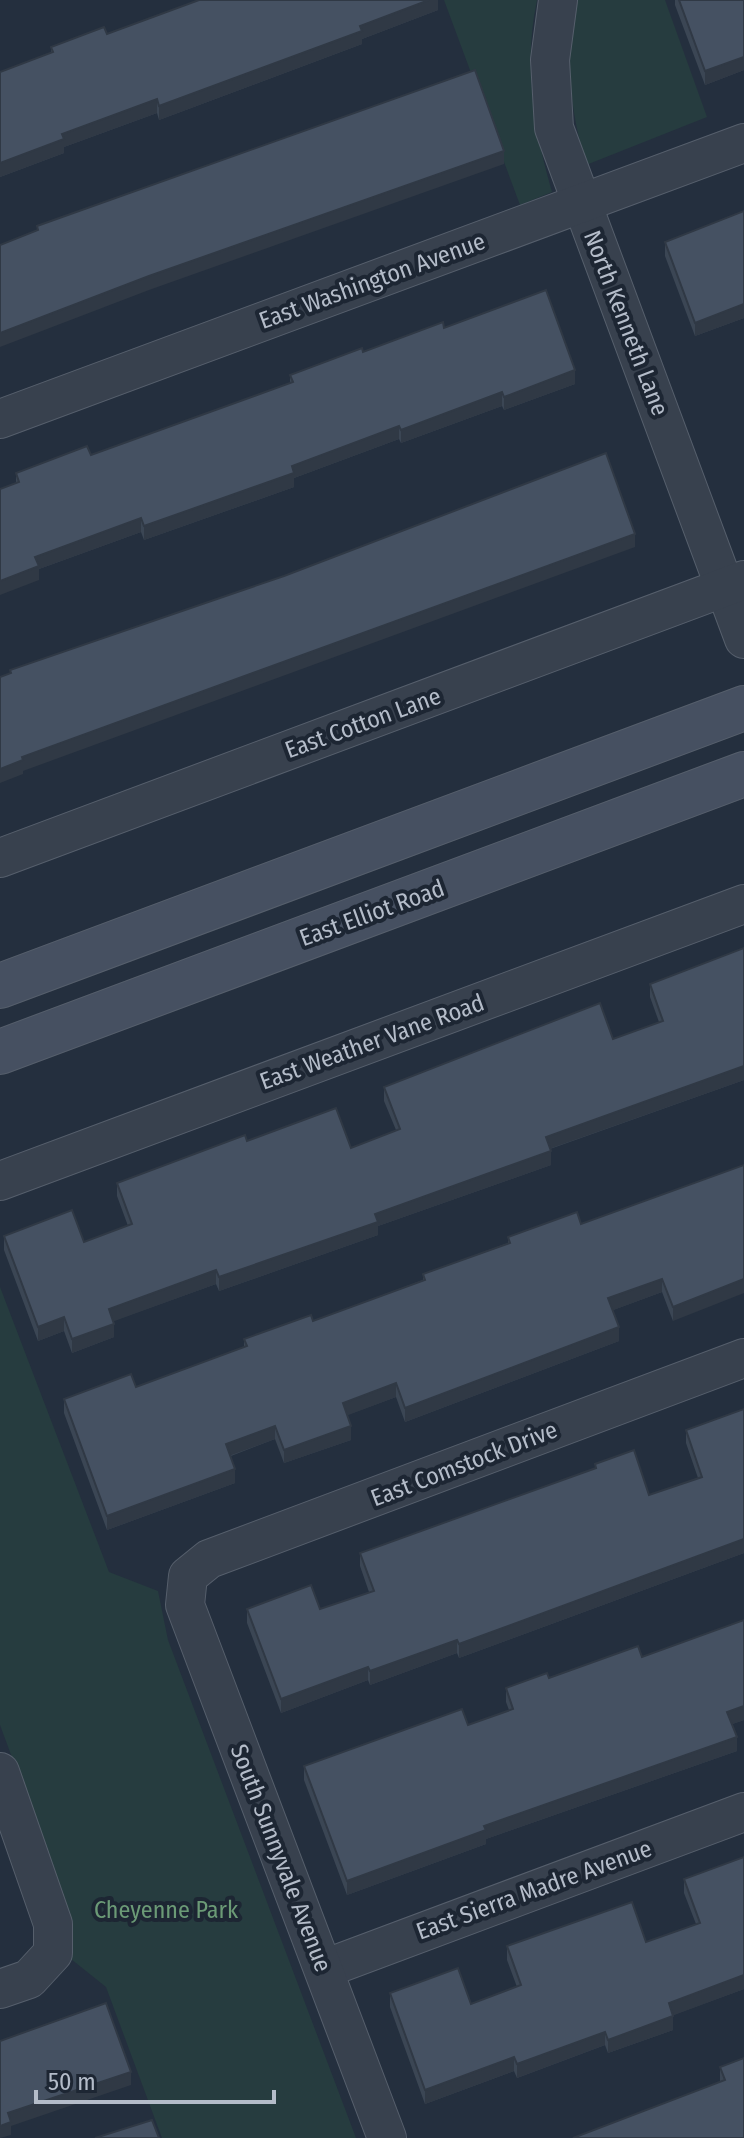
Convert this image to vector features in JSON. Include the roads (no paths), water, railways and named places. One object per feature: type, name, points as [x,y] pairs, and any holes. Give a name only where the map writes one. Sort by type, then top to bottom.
[{"type":"main road","points":[[0,986],[744,708]]},
{"type":"main road","name":"East Elliot Road","points":[[0,1052],[744,774]]},
{"type":"street","name":"North Kenneth Lane","points":[[558,0],[550,60],[554,128],[580,203],[734,584],[744,639]]},
{"type":"street","name":"East Washington Avenue","points":[[0,419],[744,143]]},
{"type":"street","name":"East Cotton Lane","points":[[0,858],[734,584]]},
{"type":"street","name":"East Weather Vane Road","points":[[0,1181],[744,904]]},
{"type":"street","name":"East Comstock Drive","points":[[188,1576],[209,1559],[744,1358]]},
{"type":"street","name":"South Sunnyvale Avenue","points":[[188,1576],[185,1605],[387,2138]]},
{"type":"street","points":[[0,1772],[53,1924],[53,1953],[29,1979],[0,1989]]},
{"type":"street","name":"East Sierra Madre Avenue","points":[[324,1969],[744,1812]]},
{"type":"park label","name":"Cheyenne Park","points":[[166,1910]]}]
